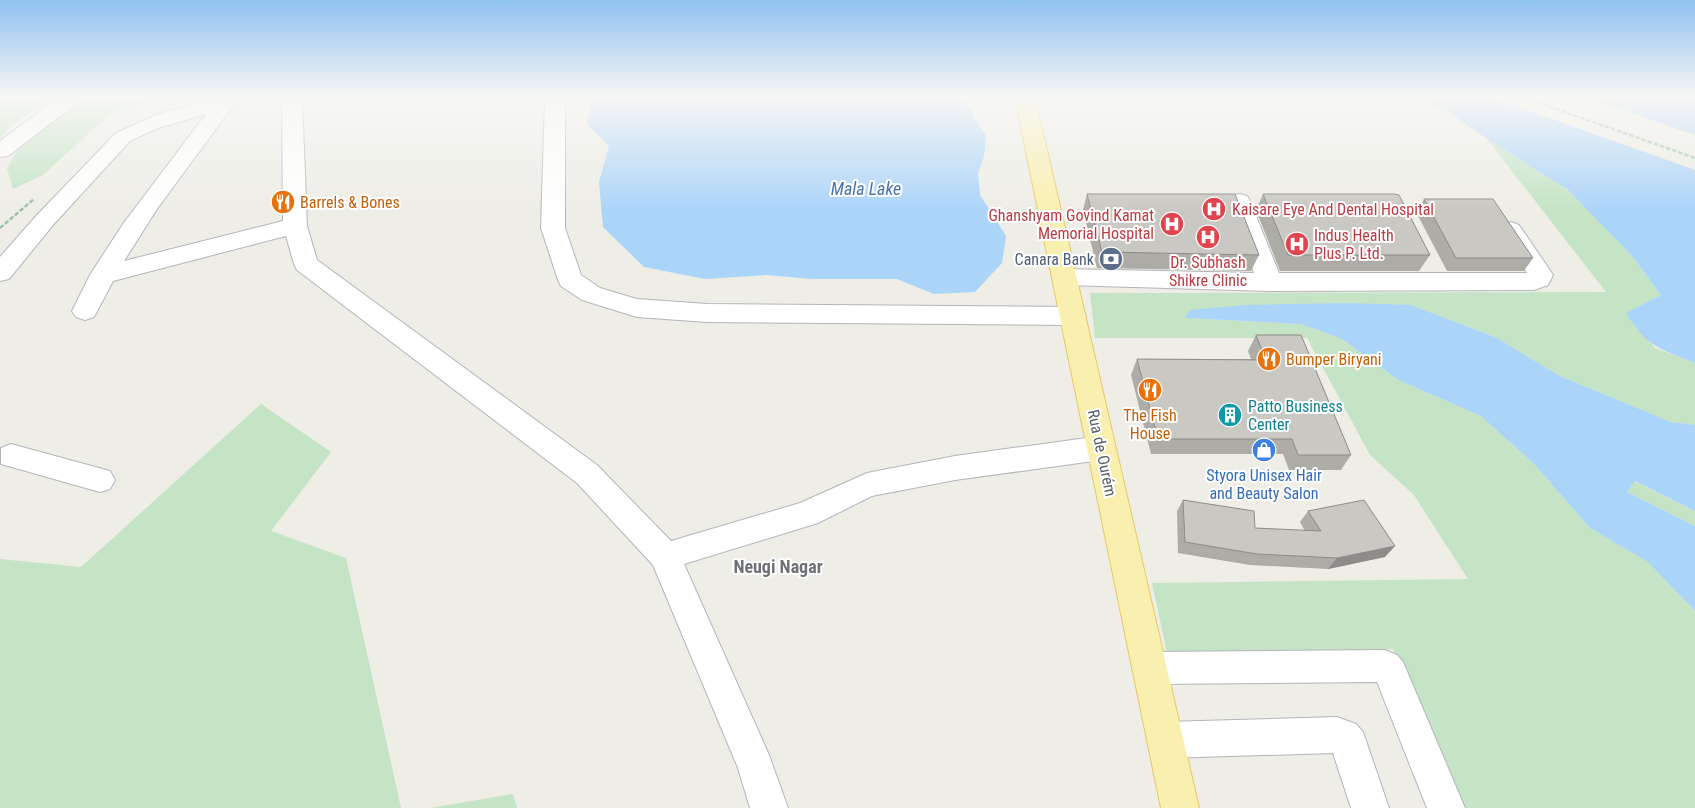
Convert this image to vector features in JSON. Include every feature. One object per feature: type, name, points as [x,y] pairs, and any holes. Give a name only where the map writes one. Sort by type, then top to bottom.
[{"type":"main road","name":"Rua de Ourém","points":[[1033,136],[1180,808]]},
{"type":"street","points":[[0,151],[20,136]]},
{"type":"street","points":[[0,273],[45,220],[125,136]]},
{"type":"street","points":[[85,311],[102,275],[170,176],[204,136]]},
{"type":"street","points":[[293,136],[295,226],[306,264],[587,474],[665,556],[756,768],[769,808]]},
{"type":"street","points":[[554,136],[553,228],[570,280],[591,294],[637,308],[707,313],[1073,316]]},
{"type":"street","points":[[1239,201],[1270,282]]},
{"type":"street","points":[[1064,277],[1270,282],[1434,272],[1534,281],[1539,279],[1541,275],[1539,271],[1499,212]]},
{"type":"street","points":[[102,275],[295,226]]},
{"type":"street","points":[[665,556],[806,514],[867,485],[955,468],[1101,448]]},
{"type":"street","points":[[4,456],[100,480]]},
{"type":"street","points":[[1149,668],[1385,666],[1391,674],[1446,808]]},
{"type":"street","points":[[1165,740],[1337,735],[1343,737],[1350,745],[1370,808]]},
{"type":"path","points":[[1632,136],[1695,158]]},
{"type":"green space","points":[[33,136],[86,136],[43,175],[13,189],[7,169],[18,147]]},
{"type":"green space","points":[[1487,139],[1567,189],[1632,256],[1661,295],[1627,313],[1655,348],[1695,363],[1695,425],[1671,422],[1560,376],[1495,337],[1411,305],[1185,318],[1301,324],[1342,339],[1398,380],[1481,416],[1534,464],[1590,528],[1649,562],[1695,611],[1695,808],[1460,808],[1393,649],[1167,653],[1152,583],[1468,579],[1414,495],[1370,455],[1307,338],[1095,338],[1090,293],[1606,292]]},
{"type":"green space","points":[[261,404],[331,452],[271,531],[346,558],[401,808],[0,808],[0,559],[81,567]]},
{"type":"green space","points":[[1634,481],[1695,511],[1695,526],[1627,492]]},
{"type":"green space","points":[[513,794],[517,808],[430,808]]},
{"type":"water","name":"Mala Lake","points":[[599,136],[986,136],[984,157],[978,173],[980,195],[1006,236],[1002,263],[975,292],[934,294],[897,279],[811,279],[767,275],[705,279],[644,267],[603,227],[599,182],[609,146]]},
{"type":"water","points":[[1482,136],[1599,136],[1695,170],[1695,363],[1655,346],[1641,333],[1626,313],[1661,295],[1632,256],[1567,189]]},
{"type":"water","points":[[1347,303],[1411,305],[1495,337],[1560,376],[1671,422],[1695,425],[1695,511],[1635,481],[1627,492],[1695,526],[1695,611],[1648,562],[1590,528],[1534,464],[1481,416],[1398,380],[1342,339],[1301,324],[1185,318],[1190,310],[1246,305]]},
{"type":"building","points":[[1087,194],[1235,194],[1259,255],[1102,252]]},
{"type":"building","points":[[1263,194],[1399,195],[1430,255],[1288,255]]},
{"type":"building","points":[[1424,199],[1493,199],[1533,258],[1456,258]]},
{"type":"building","name":"Patto Business Center","points":[[1256,335],[1301,335],[1351,455],[1298,455],[1292,439],[1158,439],[1137,359],[1266,360]]},
{"type":"building","points":[[1183,500],[1254,511],[1255,528],[1321,531],[1308,511],[1364,500],[1395,546],[1337,558],[1257,554],[1185,542]]},
{"type":"place","name":"Barrels & Bones","points":[[283,202]]},
{"type":"place","name":"Kaisare Eye And Dental Hospital","points":[[1214,209]]},
{"type":"place","name":"Ghanshyam Govind Kamat Memorial Hospital","points":[[1172,224]]},
{"type":"place","name":"Dr. Subhash Shikre Clinic","points":[[1208,237]]},
{"type":"place","name":"Indus Health Plus P. Ltd.","points":[[1297,244]]},
{"type":"place","name":"Canara Bank","points":[[1111,259]]},
{"type":"place","name":"Bumper Biryani","points":[[1269,359]]},
{"type":"place","name":"The Fish House","points":[[1150,390]]},
{"type":"place","name":"Patto Business Center","points":[[1230,415]]},
{"type":"place","name":"Styora Unisex Hair and Beauty Salon","points":[[1264,450]]},
{"type":"district","name":"Neugi Nagar","points":[[778,566]]}]
